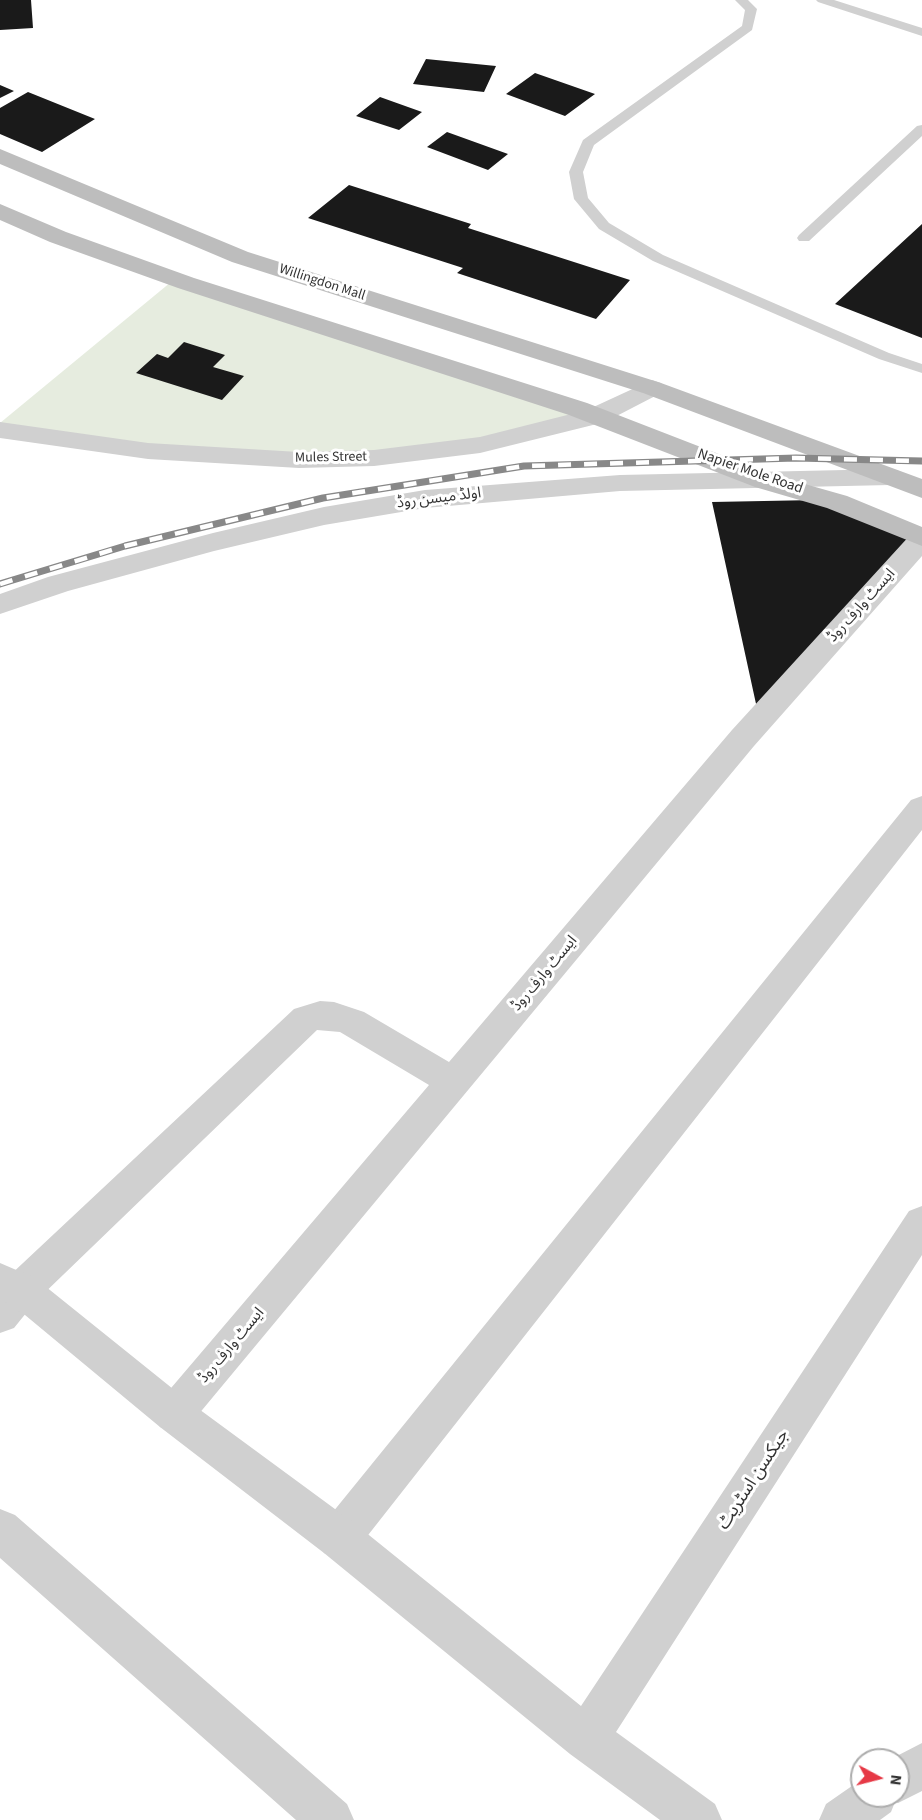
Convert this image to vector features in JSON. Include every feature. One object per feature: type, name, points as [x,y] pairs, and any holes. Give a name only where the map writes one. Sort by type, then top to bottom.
[{"type":"main road","name":"Willingdon Mall","points":[[0,156],[240,257],[652,388]]},
{"type":"main road","points":[[0,211],[58,237],[186,283],[587,412]]},
{"type":"main road","points":[[652,388],[922,489]]},
{"type":"main road","name":"Napier Mole Road","points":[[587,412],[764,480],[837,502],[922,538]]},
{"type":"street","name":"Mules Street","points":[[0,430],[148,451],[299,460],[374,458],[480,445],[587,412],[652,388]]},
{"type":"street","name":"اولڈ میسن روڈ","points":[[0,604],[58,584],[213,542],[324,516],[424,500],[620,483],[890,477]]},
{"type":"street","name":"ایسٹ وارف روڈ","points":[[174,1414],[743,738],[922,538]]},
{"type":"street","points":[[339,1538],[922,808]]},
{"type":"street","points":[[453,1082],[352,1022],[334,1016],[320,1015],[306,1019],[7,1295],[174,1414],[339,1538],[586,1738],[699,1820]]},
{"type":"street","name":"جیکسن اسٹریٹ","points":[[586,1738],[922,1223]]},
{"type":"street","points":[[0,1530],[331,1820]]},
{"type":"street","points":[[842,1820],[858,1808]]},
{"type":"lane","points":[[741,0],[751,9],[748,27],[588,143],[576,172],[581,199],[604,226],[658,258],[884,356],[922,369]]},
{"type":"lane","points":[[822,0],[922,32]]},
{"type":"lane","points":[[804,238],[922,129]]},
{"type":"shaded area","points":[[171,282],[587,414],[474,441],[368,454],[293,456],[143,446],[0,423]]},
{"type":"building","points":[[0,0],[31,0],[33,28],[0,30]]},
{"type":"building","points":[[426,59],[496,66],[484,92],[413,84]]},
{"type":"building","points":[[535,73],[595,94],[565,116],[506,94]]},
{"type":"building","points":[[0,85],[14,91],[0,98]]},
{"type":"building","points":[[28,92],[95,119],[42,152],[0,134],[0,108]]},
{"type":"building","points":[[380,97],[422,112],[399,130],[356,116]]},
{"type":"building","points":[[447,132],[508,154],[488,170],[427,147]]},
{"type":"building","points":[[349,185],[471,224],[468,228],[630,280],[596,319],[457,273],[463,268],[308,218]]},
{"type":"building","points":[[922,224],[922,338],[835,304]]},
{"type":"building","points":[[184,342],[225,355],[213,367],[244,376],[222,400],[136,373],[157,354],[168,358]]},
{"type":"building","points":[[816,500],[914,536],[758,713],[712,502]]},
{"type":"railway","points":[[0,584],[125,546],[323,498],[524,466],[796,458],[922,461]]}]
